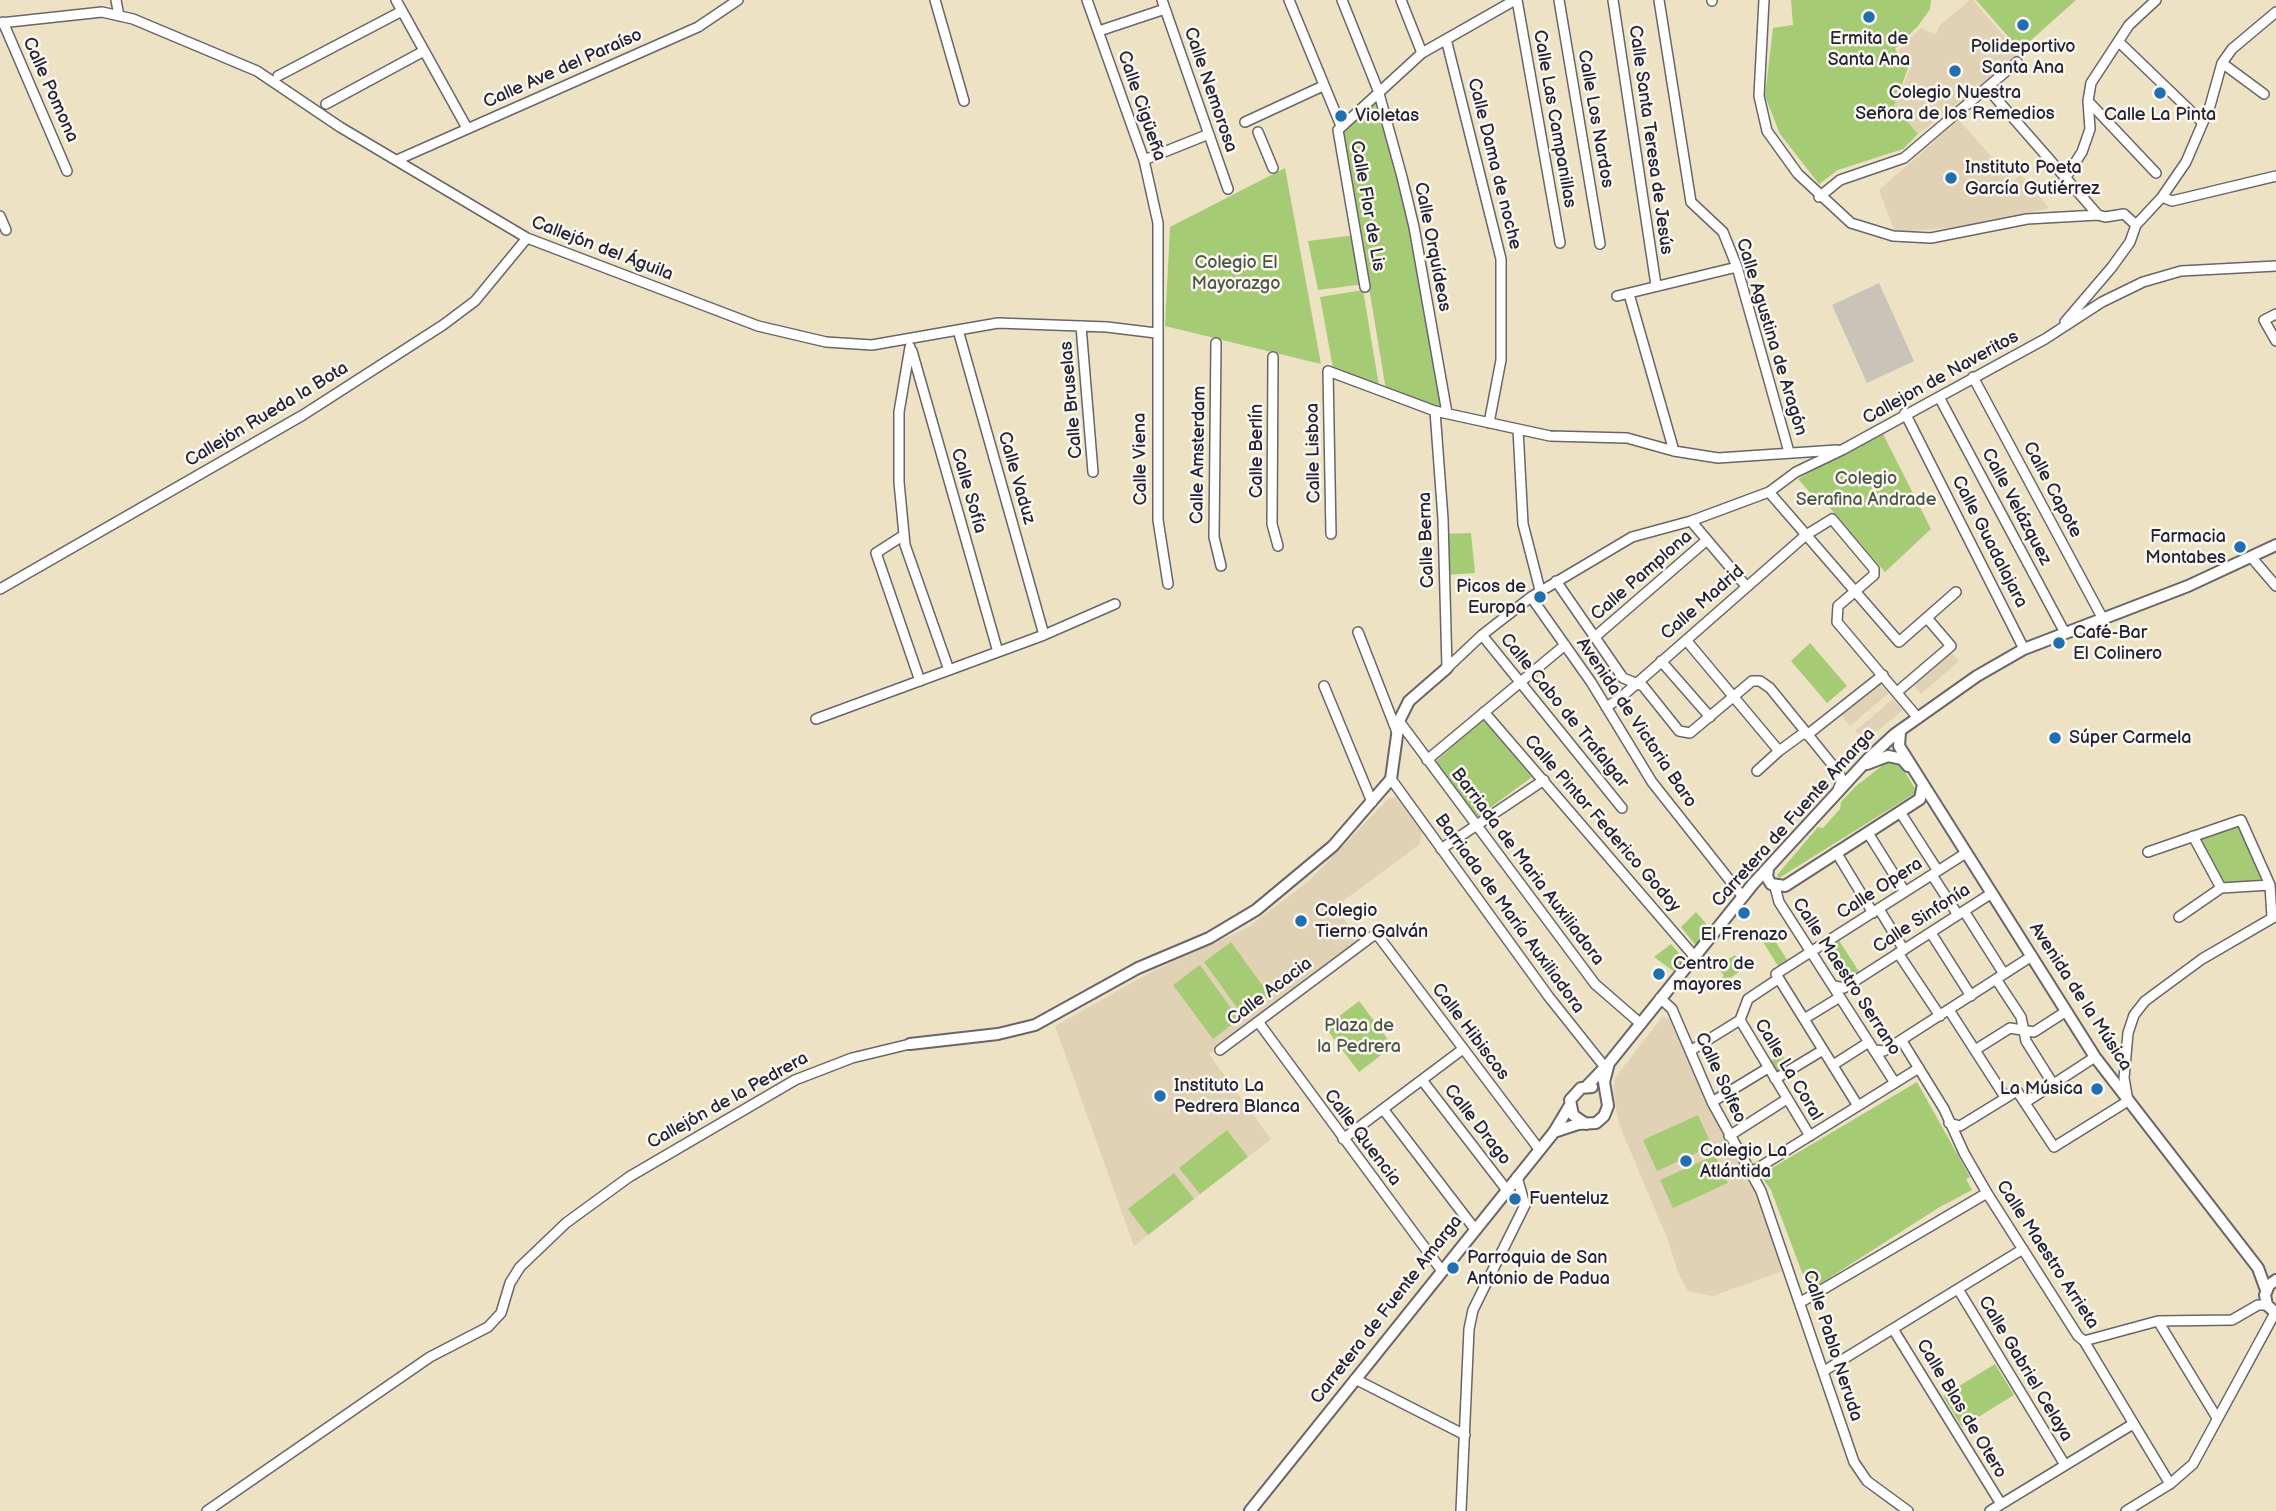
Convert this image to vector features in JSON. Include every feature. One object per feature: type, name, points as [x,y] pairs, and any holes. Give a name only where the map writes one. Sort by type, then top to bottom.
[{"type":"street","points":[[116,0],[119,16]]},
{"type":"street","points":[[396,0],[467,128]]},
{"type":"street","points":[[719,0],[723,10]]},
{"type":"street","name":"Calle Ave del Paraíso","points":[[397,160],[698,27],[738,0]]},
{"type":"street","points":[[935,0],[964,101]]},
{"type":"street","name":"Calle Cigüeña","points":[[1087,0],[1144,160],[1158,223],[1156,333]]},
{"type":"street","name":"Calle Flor de Lis","points":[[1289,0],[1339,128],[1365,287]]},
{"type":"street","name":"Calle Orquídeas","points":[[1342,0],[1378,90],[1414,227],[1447,413]]},
{"type":"street","points":[[1401,0],[1422,53]]},
{"type":"street","points":[[1339,128],[1422,53],[1516,0]]},
{"type":"street","name":"Calle Las Campanillas","points":[[1516,0],[1560,243]]},
{"type":"street","name":"Calle Los Nardos","points":[[1559,0],[1600,244]]},
{"type":"street","name":"Calle Santa Teresa de Jesús","points":[[1613,0],[1656,285]]},
{"type":"street","name":"Calle Agustina de Aragón","points":[[1659,0],[1691,202],[1723,232],[1737,267],[1789,452]]},
{"type":"street","points":[[1764,0],[1759,96],[1767,131],[1798,174],[1819,197],[1851,223],[1893,236],[1931,239],[2027,219],[2098,215],[2105,218],[2124,214],[2136,225]]},
{"type":"street","points":[[2066,177],[2082,152],[2090,129],[2088,101],[2091,83],[2129,25],[2156,0]]},
{"type":"street","points":[[1099,31],[1164,4]]},
{"type":"street","name":"Calle Nemorosa","points":[[1164,4],[1228,189]]},
{"type":"street","points":[[278,76],[402,11]]},
{"type":"street","name":"Callejón del Águila","points":[[1,22],[102,12],[119,16],[257,71],[340,127],[527,238],[758,326],[825,342],[872,345],[910,343],[998,323],[1081,326],[1156,333]]},
{"type":"street","points":[[2054,333],[2112,267],[2130,242],[2136,225],[2162,197],[2186,162],[2210,106],[2222,63],[2232,49],[2276,12]]},
{"type":"street","name":"Calle Pomona","points":[[1,22],[67,171]]},
{"type":"street","name":"Calle Dama de noche","points":[[1446,39],[1501,259],[1501,360],[1489,423]]},
{"type":"street","points":[[2119,42],[2202,122]]},
{"type":"street","points":[[326,104],[424,51]]},
{"type":"street","points":[[1819,197],[1840,180],[1905,158],[2017,62]]},
{"type":"street","points":[[2222,63],[2264,94]]},
{"type":"street","points":[[1245,122],[1323,86]]},
{"type":"street","points":[[1987,88],[2098,215]]},
{"type":"street","points":[[2088,101],[2156,173]]},
{"type":"street","points":[[1258,132],[1273,168]]},
{"type":"street","points":[[1144,160],[1209,134]]},
{"type":"street","points":[[2162,197],[2172,201],[2276,176]]},
{"type":"street","points":[[0,216],[6,230]]},
{"type":"street","name":"Callejón Rueda la Bota","points":[[0,589],[303,415],[443,325],[475,301],[527,238]]},
{"type":"street","name":"Callejon de Naveritos","points":[[1447,668],[1482,635],[1540,590],[1632,537],[1691,521],[1769,492],[1796,472],[1939,397],[2054,333],[2102,302],[2161,275],[2181,271],[2276,266]]},
{"type":"street","points":[[1617,296],[1737,267]]},
{"type":"street","points":[[1629,294],[1674,452]]},
{"type":"street","points":[[2276,314],[2264,320],[2276,341]]},
{"type":"street","name":"Calle Bruselas","points":[[1081,326],[1093,472]]},
{"type":"street","name":"Calle Vaduz","points":[[958,330],[1044,635]]},
{"type":"street","name":"Calle Viena","points":[[1156,333],[1158,520],[1168,584]]},
{"type":"street","points":[[910,343],[899,412],[899,482],[904,536],[949,670]]},
{"type":"street","name":"Calle Sofía","points":[[910,343],[998,652]]},
{"type":"street","name":"Calle Amsterdam","points":[[1216,343],[1214,537],[1221,566]]},
{"type":"street","name":"Calle Berlín","points":[[1273,356],[1272,524],[1278,546]]},
{"type":"street","name":"Calle Lisboa","points":[[1331,534],[1328,371],[1435,411]]},
{"type":"street","name":"Calle Capote","points":[[1973,377],[2103,619]]},
{"type":"street","name":"Calle Velázquez","points":[[1939,397],[2065,633]]},
{"type":"street","points":[[1435,411],[1550,436],[1627,438],[1674,452],[1744,458],[1789,452],[1842,450]]},
{"type":"street","name":"Calle Berna","points":[[1435,411],[1443,519],[1447,668]]},
{"type":"street","name":"Calle Guadalajara","points":[[1905,413],[2024,649]]},
{"type":"street","points":[[1518,429],[1523,524],[1540,590]]},
{"type":"street","points":[[1769,492],[1899,642],[1956,592]]},
{"type":"street","name":"Calle Madrid","points":[[1606,707],[1821,523],[1832,519],[1837,522],[1870,562],[1874,575],[1855,592]]},
{"type":"street","points":[[1691,521],[1746,586]]},
{"type":"street","points":[[904,536],[876,553],[920,681]]},
{"type":"street","name":"Calle Pamplona","points":[[1596,636],[1707,540]]},
{"type":"street","name":"Carretera de Fuente Amarga","points":[[1586,1087],[1768,869],[1869,758],[1900,732],[1977,676],[2024,649],[2252,558],[2276,545]]},
{"type":"street","points":[[2252,558],[2276,586]]},
{"type":"street","points":[[1556,580],[1623,678],[1649,692],[1679,731],[1690,733],[1752,681],[1765,682],[1841,776],[1837,792]]},
{"type":"street","points":[[1855,592],[1838,606],[1837,622],[1918,718]]},
{"type":"street","name":"Avenida de Victoria Baro","points":[[1531,597],[1606,707],[1652,782],[1747,893]]},
{"type":"street","points":[[817,719],[1044,635],[1115,604]]},
{"type":"street","points":[[1897,692],[1951,646],[1927,618]]},
{"type":"street","points":[[1358,632],[1398,735]]},
{"type":"street","name":"Calle Cabo de Trafalgar","points":[[1482,635],[1622,808]]},
{"type":"street","points":[[1686,640],[1779,751]]},
{"type":"street","points":[[1427,760],[1565,645]]},
{"type":"street","points":[[1661,661],[1710,718]]},
{"type":"street","points":[[1391,779],[1399,721],[1409,701],[1447,668]]},
{"type":"street","points":[[1758,771],[1779,751],[1883,675]]},
{"type":"street","points":[[1324,686],[1372,802]]},
{"type":"street","name":"Calle Pintor Federico Godoy","points":[[1485,712],[1694,956]]},
{"type":"street","name":"Barriada de Maria Auxiliadora","points":[[1399,721],[1595,984],[1641,1024]]},
{"type":"street","name":"Avenida de la Música","points":[[1900,732],[1899,746],[2065,1012],[2102,1067],[2258,1268],[2273,1310]]},
{"type":"street","points":[[1863,766],[1888,756],[1902,759],[1914,769]]},
{"type":"street","name":"Callejón de la Pedrera","points":[[207,1511],[430,1357],[488,1327],[501,1313],[510,1283],[520,1267],[566,1223],[629,1177],[795,1080],[852,1058],[911,1044],[998,1034],[1035,1025],[1138,968],[1209,938],[1284,890],[1333,846],[1391,779]]},
{"type":"street","name":"Barriada de María Auxiliadora","points":[[1391,779],[1441,849],[1606,1064]]},
{"type":"street","points":[[1441,849],[1544,780]]},
{"type":"street","points":[[1747,893],[1773,885],[1785,886],[1920,799],[1923,784]]},
{"type":"street","points":[[1900,812],[2000,977],[2021,1017],[2026,1041],[2053,1084]]},
{"type":"street","points":[[1949,1123],[1960,1126],[2017,1091],[2054,1147],[2128,1101],[2125,1061],[2134,1015],[2146,1001],[2196,962],[2274,916],[2270,885],[2241,820],[2148,852]]},
{"type":"street","points":[[1868,832],[1905,892]]},
{"type":"street","points":[[2193,836],[2221,888]]},
{"type":"street","points":[[1836,852],[1876,911],[1940,1016]]},
{"type":"street","name":"Calle Opera","points":[[1740,1020],[1748,999],[1777,976],[1966,853]]},
{"type":"street","points":[[1768,869],[1767,877],[1773,885]]},
{"type":"street","name":"Calle Maestro Serrano","points":[[1773,885],[1779,902],[1895,1083]]},
{"type":"street","points":[[2179,917],[2221,888],[2270,885]]},
{"type":"street","name":"Calle Sinfonía","points":[[1833,985],[1844,988],[1992,893]]},
{"type":"street","points":[[1931,933],[1971,996]]},
{"type":"street","name":"Calle Acacia","points":[[1220,1050],[1374,935]]},
{"type":"street","name":"Calle Hibiscos","points":[[1374,935],[1379,937],[1539,1149]]},
{"type":"street","points":[[1832,1065],[1872,1046],[1884,1051],[2032,956]]},
{"type":"street","points":[[1777,976],[1858,1106]]},
{"type":"street","points":[[1804,1020],[1840,997]]},
{"type":"street","name":"Calle Solfeo","points":[[1660,998],[1672,1009],[1712,1102],[1750,1173]]},
{"type":"street","points":[[1949,1010],[2005,1097]]},
{"type":"street","points":[[1975,1050],[2010,1028],[2034,1032],[2065,1012]]},
{"type":"street","points":[[1690,1051],[1740,1020]]},
{"type":"street","name":"Calle La Coral","points":[[1740,1020],[1810,1136]]},
{"type":"street","name":"Calle Quencia","points":[[1259,1023],[1442,1271]]},
{"type":"street","name":"Calle Maestro Arrieta","points":[[1902,1041],[1987,1193],[2078,1336],[2084,1341],[2170,1484]]},
{"type":"street","points":[[1343,1139],[1463,1049]]},
{"type":"street","points":[[1775,1079],[1823,1050]]},
{"type":"street","points":[[2026,1102],[2095,1057]]},
{"type":"street","points":[[2102,1067],[2115,1070],[2125,1061]]},
{"type":"street","points":[[1554,1132],[1596,1123],[1604,1116],[1608,1106],[1605,1095],[1606,1064]]},
{"type":"street","points":[[1712,1102],[1768,1068]]},
{"type":"street","points":[[1750,1173],[1919,1068]]},
{"type":"street","name":"Calle Drago","points":[[1422,1080],[1506,1189]]},
{"type":"street","points":[[1586,1124],[1573,1115],[1570,1105],[1573,1095],[1586,1087],[1597,1088],[1605,1095]]},
{"type":"street","points":[[1729,1136],[1787,1099]]},
{"type":"street","name":"Carretera de Fuente Amarga","points":[[1250,1511],[1474,1228],[1554,1132],[1570,1105]]},
{"type":"street","points":[[1383,1109],[1474,1228]]},
{"type":"street","name":"Calle Pablo Neruda","points":[[1750,1173],[1770,1214],[1859,1471],[1875,1488],[1908,1511]]},
{"type":"street","points":[[1461,1511],[1469,1329],[1473,1310],[1525,1205],[1517,1177]]},
{"type":"street","points":[[1801,1302],[1987,1193]]},
{"type":"street","points":[[1824,1371],[2022,1249]]},
{"type":"street","name":"Avenida de la Música","points":[[2258,1268],[2276,1279]]},
{"type":"street","points":[[2266,1290],[2276,1279]]},
{"type":"street","name":"Calle Gabriel Celaya","points":[[1958,1289],[2065,1465]]},
{"type":"street","points":[[2084,1341],[2158,1321],[2232,1320],[2258,1305],[2273,1310],[2193,1464],[2170,1484],[2126,1511]]},
{"type":"street","points":[[2158,1321],[2217,1419]]},
{"type":"street","name":"Calle Blas de Otero","points":[[1894,1329],[2001,1504]]},
{"type":"street","points":[[1355,1379],[1465,1434]]},
{"type":"street","points":[[1990,1511],[2133,1424]]},
{"type":"shaded area","name":"Colegio Nuestra Señora de los Remedios","points":[[1973,0],[2020,55],[1918,134],[1894,106],[1912,65],[1898,51],[1921,28],[1935,35],[1940,25]]},
{"type":"shaded area","name":"Instituto Poeta García Gutiérrez","points":[[1959,120],[2013,181],[2021,175],[2049,208],[1975,226],[1895,232],[1879,190]]},
{"type":"shaded area","points":[[1879,283],[1914,361],[1867,383],[1832,305]]},
{"type":"shaded area","points":[[1950,651],[1959,661],[1921,694],[1912,684]]},
{"type":"shaded area","points":[[1880,683],[1889,693],[1850,726],[1841,715]]},
{"type":"shaded area","points":[[1893,699],[1903,710],[1864,742],[1855,731]]},
{"type":"shaded area","points":[[1396,797],[1422,832],[1419,845],[1343,901],[1340,914],[1360,939],[1209,1054],[1271,1139],[1134,1246],[1055,1026],[1151,972],[1247,928],[1310,880],[1388,799]]},
{"type":"shaded area","name":"Colegio La Atlántida","points":[[1662,1017],[1669,1018],[1721,1129],[1754,1188],[1783,1271],[1713,1296],[1688,1291],[1678,1272],[1667,1238],[1619,1124],[1613,1092],[1615,1078]]},
{"type":"green space","points":[[1791,0],[1931,0],[1930,9],[1918,26],[1895,49],[1908,68],[1894,106],[1918,134],[1903,149],[1838,170],[1819,184],[1780,134],[1765,96],[1773,28],[1793,25]]},
{"type":"green space","name":"Polideportivo Santa Ana","points":[[1976,0],[2076,0],[2020,50]]},
{"type":"green space","points":[[1378,99],[1415,250],[1442,409],[1386,390],[1343,131]]},
{"type":"green space","name":"Colegio El Mayorazgo","points":[[1285,168],[1321,364],[1165,326],[1170,227]]},
{"type":"green space","points":[[1356,235],[1365,284],[1318,290],[1308,241]]},
{"type":"green space","points":[[1363,290],[1379,386],[1333,368],[1320,297]]},
{"type":"green space","name":"Colegio Serafina Andrade","points":[[1881,430],[1931,529],[1885,572],[1830,508],[1821,505],[1798,479]]},
{"type":"green space","points":[[1471,533],[1475,573],[1444,575],[1443,534]]},
{"type":"green space","points":[[1810,643],[1847,686],[1827,703],[1791,661]]},
{"type":"green space","points":[[1483,720],[1532,777],[1476,818],[1435,762]]},
{"type":"green space","points":[[1887,762],[1901,765],[1917,792],[1779,878],[1777,875],[1818,827],[1823,828],[1840,809],[1841,802],[1856,786]]},
{"type":"green space","points":[[2238,824],[2265,881],[2224,883],[2198,839]]},
{"type":"green space","points":[[1696,912],[1710,928],[1697,947],[1681,927]]},
{"type":"green space","points":[[1771,934],[1787,960],[1778,966],[1760,937]]},
{"type":"green space","points":[[1838,939],[1860,973],[1847,981],[1825,948]]},
{"type":"green space","points":[[1231,942],[1270,996],[1243,1016],[1204,962]]},
{"type":"green space","points":[[1671,944],[1686,961],[1676,973],[1654,957]]},
{"type":"green space","points":[[1735,955],[1744,969],[1722,983],[1719,979],[1724,976],[1717,966]]},
{"type":"green space","points":[[1200,965],[1239,1019],[1213,1039],[1173,985]]},
{"type":"green space","name":"Plaza de la Pedrera","points":[[1359,1001],[1393,1046],[1359,1072],[1325,1027]]},
{"type":"green space","points":[[1782,1054],[1790,1067],[1777,1075],[1769,1062]]},
{"type":"green space","points":[[1917,1082],[1970,1177],[1966,1179],[1972,1190],[1938,1208],[1809,1291],[1771,1190],[1760,1175]]},
{"type":"green space","points":[[1698,1115],[1712,1146],[1657,1171],[1643,1140]]},
{"type":"green space","points":[[1227,1130],[1248,1157],[1200,1194],[1179,1168]]},
{"type":"green space","points":[[1715,1155],[1728,1183],[1673,1208],[1660,1180]]},
{"type":"green space","points":[[1174,1173],[1194,1199],[1148,1235],[1128,1209]]},
{"type":"green space","points":[[1995,1364],[2014,1395],[1962,1427],[1943,1396]]},
{"type":"place","name":"Ermita de Santa Ana","points":[[1869,17]]},
{"type":"place","name":"Polideportivo Santa Ana","points":[[2023,25]]},
{"type":"place","name":"Colegio Nuestra Señora de los Remedios","points":[[1955,71]]},
{"type":"place","name":"Calle La Pinta","points":[[2160,93]]},
{"type":"place","name":"Violetas","points":[[1341,116]]},
{"type":"place","name":"Instituto Poeta García Gutiérrez","points":[[1951,178]]},
{"type":"place","name":"Farmacia Montabes","points":[[2240,547]]},
{"type":"place","name":"Picos de Europa","points":[[1540,597]]},
{"type":"place","name":"Café-Bar El Colinero","points":[[2059,643]]},
{"type":"place","name":"Súper Carmela","points":[[2055,738]]},
{"type":"place","name":"El Frenazo","points":[[1744,913]]},
{"type":"place","name":"Colegio Tierno Galván","points":[[1301,921]]},
{"type":"place","name":"Centro de mayores","points":[[1659,974]]},
{"type":"place","name":"La Música","points":[[2097,1089]]},
{"type":"place","name":"Instituto La Pedrera Blanca","points":[[1160,1096]]},
{"type":"place","name":"Colegio La Atlántida","points":[[1686,1161]]},
{"type":"place","name":"Fuenteluz","points":[[1515,1199]]},
{"type":"place","name":"Parroquia de San Antonio de Padua","points":[[1453,1268]]}]
